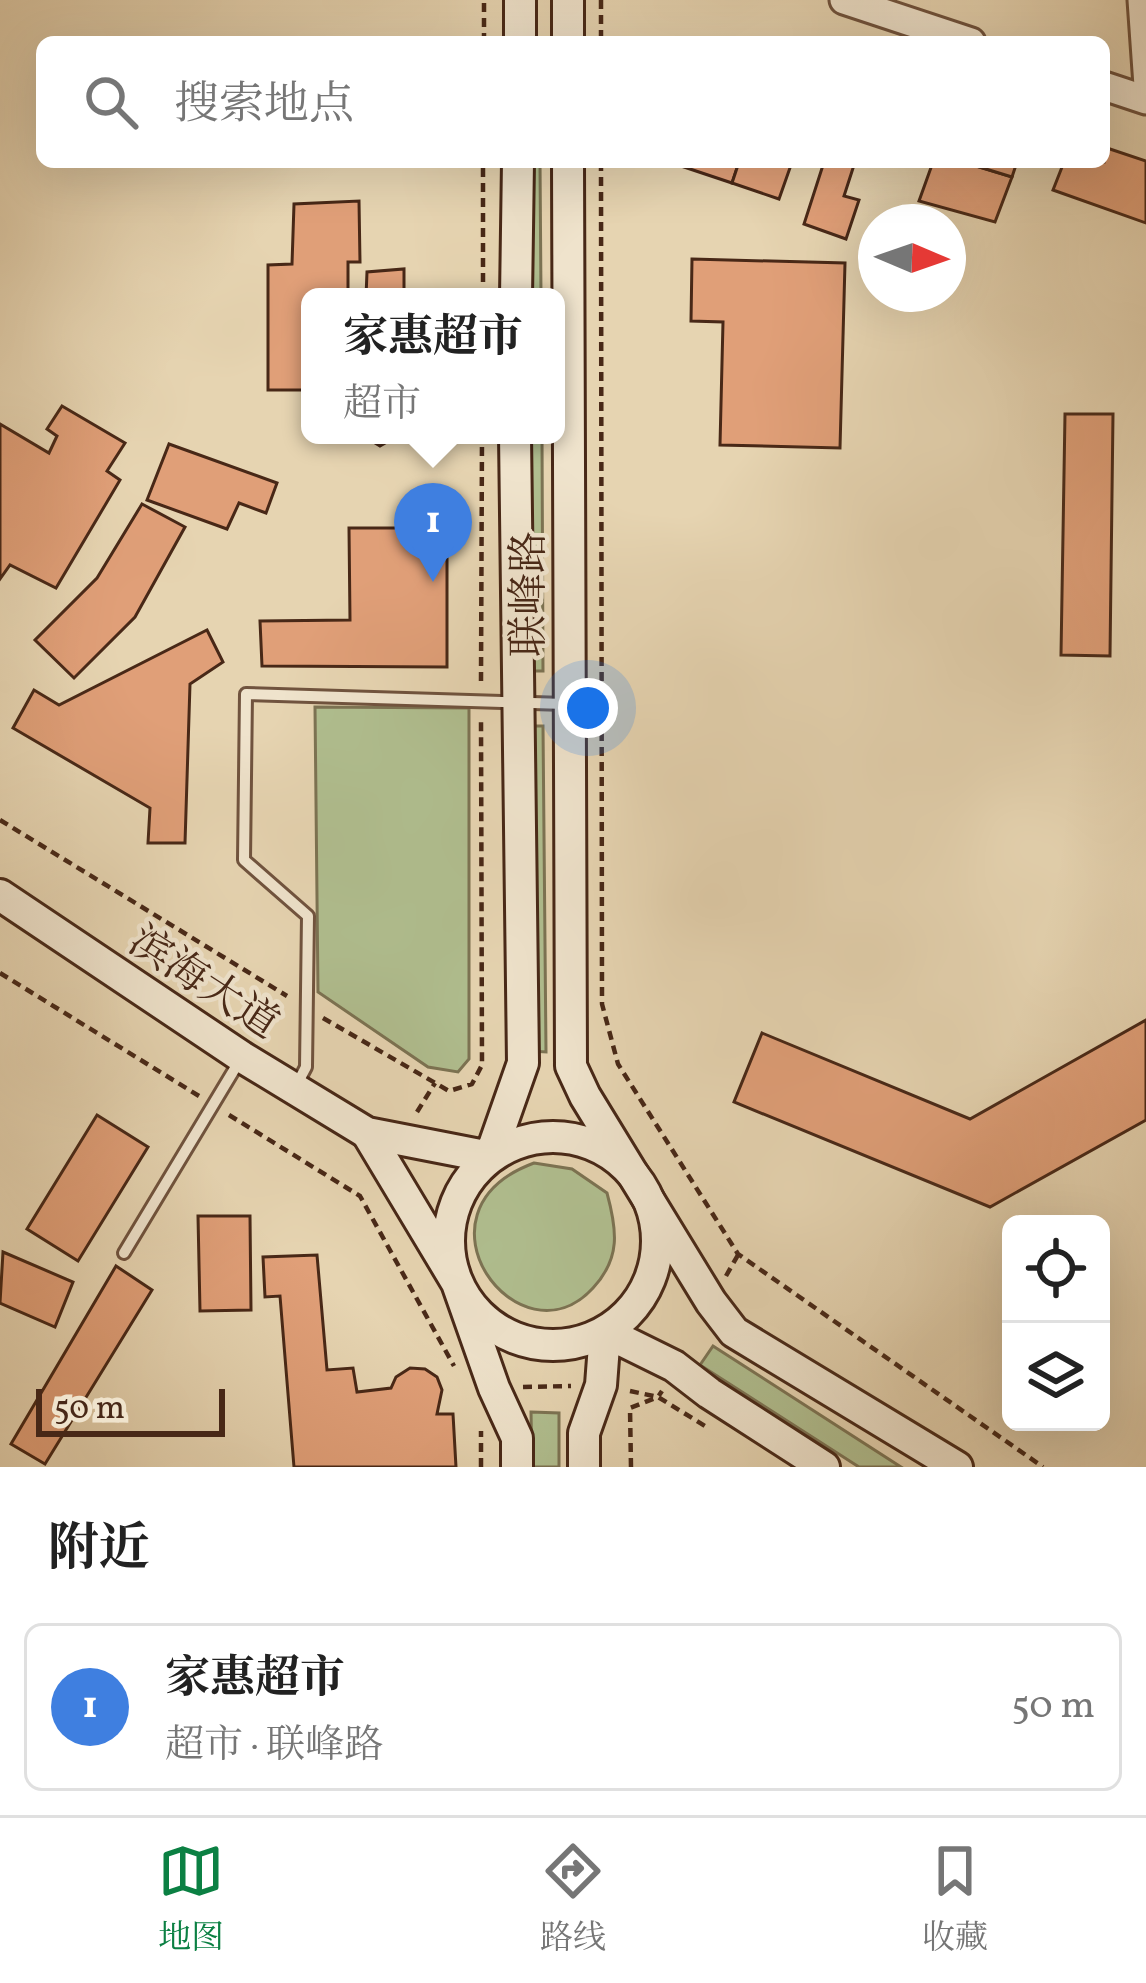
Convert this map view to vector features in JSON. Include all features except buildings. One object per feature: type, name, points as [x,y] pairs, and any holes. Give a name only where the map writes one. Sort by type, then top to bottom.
[{"type":"main road","points":[[520,0],[520,36]]},
{"type":"main road","points":[[568,0],[568,36]]},
{"type":"main road","points":[[516,288],[518,168]]},
{"type":"main road","name":"联峰路","points":[[568,168],[572,1066],[585,1096],[639,1181]]},
{"type":"main road","name":"联峰路","points":[[490,1156],[523,1063],[515,444]]},
{"type":"main road","name":"滨海大道","points":[[0,895],[242,1057],[367,1133]]},
{"type":"main road","points":[[367,1133],[490,1156]]},
{"type":"main road","points":[[367,1133],[476,1312],[504,1334],[537,1344],[572,1344],[605,1332],[631,1310],[650,1280],[657,1246],[653,1212],[639,1181]]},
{"type":"main road","points":[[517,1452],[488,1401],[448,1249],[452,1214],[466,1182],[490,1156],[519,1141],[553,1136],[586,1141],[616,1156],[639,1181],[734,1332],[957,1467]]},
{"type":"main road","points":[[584,1467],[584,1433],[601,1385],[605,1332]]},
{"type":"main road","points":[[605,1332],[674,1366],[824,1467]]},
{"type":"street","points":[[844,0],[952,36]]},
{"type":"street","points":[[1110,88],[1146,100],[1139,0]]},
{"type":"lane","points":[[294,1089],[306,1067],[308,916],[244,860],[245,694],[569,704]]},
{"type":"lane","points":[[124,1253],[242,1057]]},
{"type":"path","points":[[484,0],[484,36]]},
{"type":"path","points":[[601,0],[601,36]]},
{"type":"path","points":[[483,168],[483,288]]},
{"type":"path","points":[[601,168],[602,1004],[617,1064],[738,1253],[1043,1467]]},
{"type":"path","points":[[0,820],[449,1091],[472,1084],[482,1065],[482,444]]},
{"type":"path","points":[[0,973],[360,1196],[463,1382],[488,1401],[601,1385],[658,1397],[715,1432]]},
{"type":"path","points":[[631,1467],[630,1408],[658,1397]]},
{"type":"path","points":[[481,1467],[488,1401]]},
{"type":"green space","points":[[527,168],[540,168],[541,288],[528,288]]},
{"type":"green space","points":[[529,444],[542,444],[543,671],[530,671]]},
{"type":"green space","points":[[315,707],[469,708],[469,1059],[458,1072],[428,1067],[318,992]]},
{"type":"green space","points":[[528,726],[543,726],[546,1052],[531,1051]]},
{"type":"green space","points":[[534,1163],[572,1169],[607,1193],[610,1206],[614,1243],[608,1266],[593,1288],[564,1308],[534,1309],[507,1297],[487,1274],[475,1245],[477,1214],[496,1186]]},
{"type":"green space","points":[[713,1346],[901,1467],[859,1467],[700,1365]]},
{"type":"green space","points":[[531,1412],[559,1413],[559,1467],[532,1467]]},
{"type":"place","name":"家惠超市","points":[[433,582]]}]
